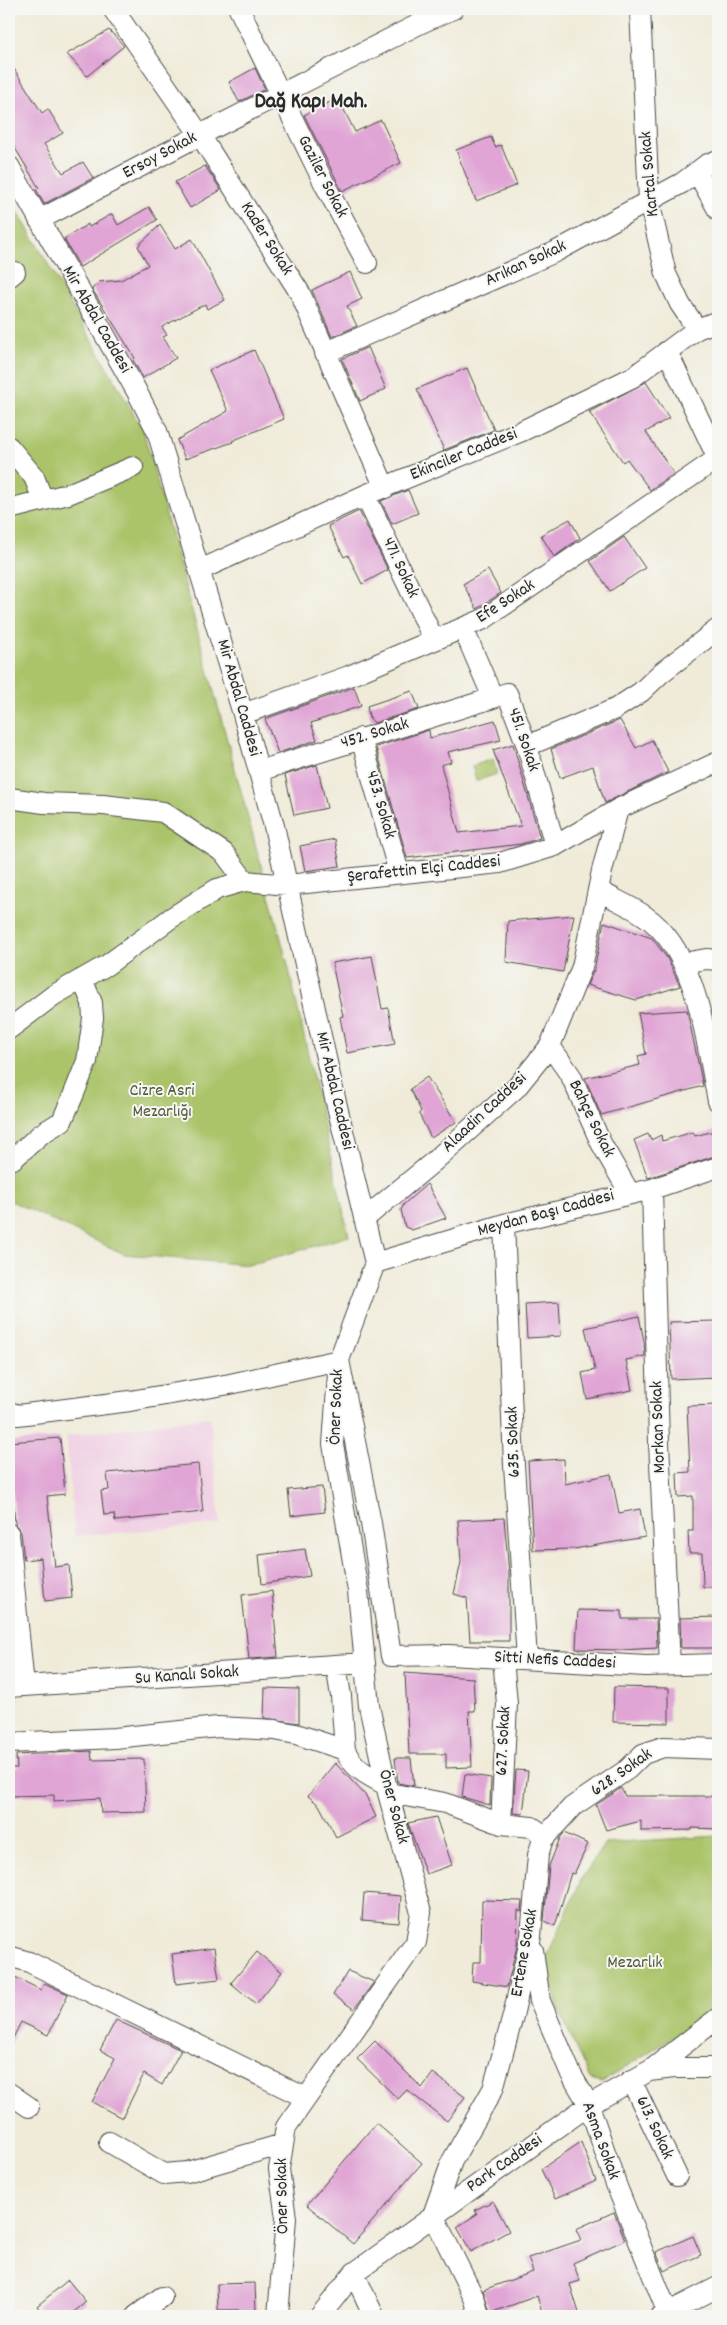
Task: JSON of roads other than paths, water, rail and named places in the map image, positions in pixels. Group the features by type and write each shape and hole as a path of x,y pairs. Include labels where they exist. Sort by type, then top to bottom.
{"street":[{"name":"Kader Sokak","path":"112,9 200,135 300,293 384,488"},
{"name":"Gaziler Sokak","path":"239,9 325,185 367,263"},
{"name":"Ersoy Sokak","path":"39,220 282,94 417,16 453,9"},
{"name":"Kartal Sokak","path":"640,9 649,201 666,274 680,304 697,329"},
{"name":"Arıkan Sokak","path":"325,353 555,252 682,183 718,160"},
{"name":"Mir Abdal Caddesi","path":"9,166 136,390 157,432 259,771 375,1263"},
{"path":"697,172 718,210"},
{"name":"Ekinciler Caddesi","path":"200,570 365,495 522,431 633,377 697,329 718,321"},
{"path":"667,351 718,458"},
{"path":"9,447 34,477 43,500"},
{"name":"Efe Sokak","path":"243,714 348,676 484,620 718,458"},
{"path":"9,509 68,494 133,467"},
{"name":"471. Sokak","path":"365,495 434,640"},
{"name":"451. Sokak","path":"463,628 493,698 507,693 527,746 555,846"},
{"path":"527,746 615,709 642,692 661,673 718,629"},
{"name":"452. Sokak","path":"259,771 493,698"},
{"name":"453. Sokak","path":"361,738 399,873"},
{"name":"Şerafettin Elçi Caddesi","path":"245,880 287,885 500,863 555,846 618,809 718,762"},
{"path":"9,798 44,803 103,805 163,812 224,853 245,880 217,889 171,918 107,965 54,995 9,1029"},
{"name":"Alaadin Caddesi","path":"364,1219 432,1163 516,1088 550,1046 582,967 598,890 618,809"},
{"path":"598,890 646,916 662,932 683,963 696,989 718,1101"},
{"path":"683,963 706,959 718,960"},
{"path":"13,1159 41,1134 62,1121 87,1061 94,1018 92,1003 82,979"},
{"name":"Bahçe Sokak","path":"550,1046 570,1076 601,1143 629,1192"},
{"name":"Meydan Başı Caddesi","path":"375,1263 504,1224 629,1192 652,1188 718,1167"},
{"name":"Morkan Sokak","path":"652,1188 659,1443 670,1665"},
{"name":"635. Sokak","path":"504,1224 514,1465 527,1659"},
{"name":"Öner Sokak","path":"278,2316 286,2218 279,2169 286,2127 416,1942 420,1914 387,1789 369,1706 358,1591 333,1444 339,1360 375,1263"},
{"path":"9,1412 18,1415 130,1401 230,1384 339,1360"},
{"name":"Sitti Nefis Caddesi","path":"339,1360 371,1523 391,1656 449,1655 646,1666 718,1664"},
{"path":"9,1534 17,1686"},
{"name":"627. Sokak","path":"501,1824 507,1704 503,1658"},
{"name":"Su Kanalı Sokak","path":"17,1686 365,1663"},
{"path":"336,1665 341,1696 345,1750 349,1760 364,1773 387,1789 445,1803 501,1824 532,1827 539,1832 543,1839"},
{"path":"9,1743 115,1738 218,1728 274,1730 296,1734 345,1750"},
{"name":"628. Sokak","path":"543,1839 572,1807 628,1769 643,1754 663,1747 718,1750"},
{"name":"Ertene Sokak","path":"432,2215 452,2161 493,2089 513,2016 531,1936 538,1855 543,1839"},
{"name":"Asma Sokak","path":"531,1936 540,2002 571,2074 590,2105 617,2187 666,2315"},
{"path":"9,1956 29,1962 306,2098"},
{"path":"640,2076 718,2018"},
{"name":"Park Caddesi","path":"320,2316 354,2272 590,2105 640,2076 674,2068 716,2074"},
{"name":"613. Sokak","path":"640,2076 677,2176"},
{"path":"9,2093 29,2107"},
{"path":"109,2142 164,2174 186,2172 283,2144"},
{"path":"432,2215 475,2300 480,2316"},
{"path":"354,2272 374,2316"},
{"path":"666,2315 718,2286"},
{"path":"136,2316 162,2297"}],"district":[{"name":"Dağ Kapı Mah.","path":"311,102"}],"park label":[{"name":"Cizre Asri Mezarlığı","path":"162,1101"},
{"name":"Mezarlık","path":"635,1963"}]}
